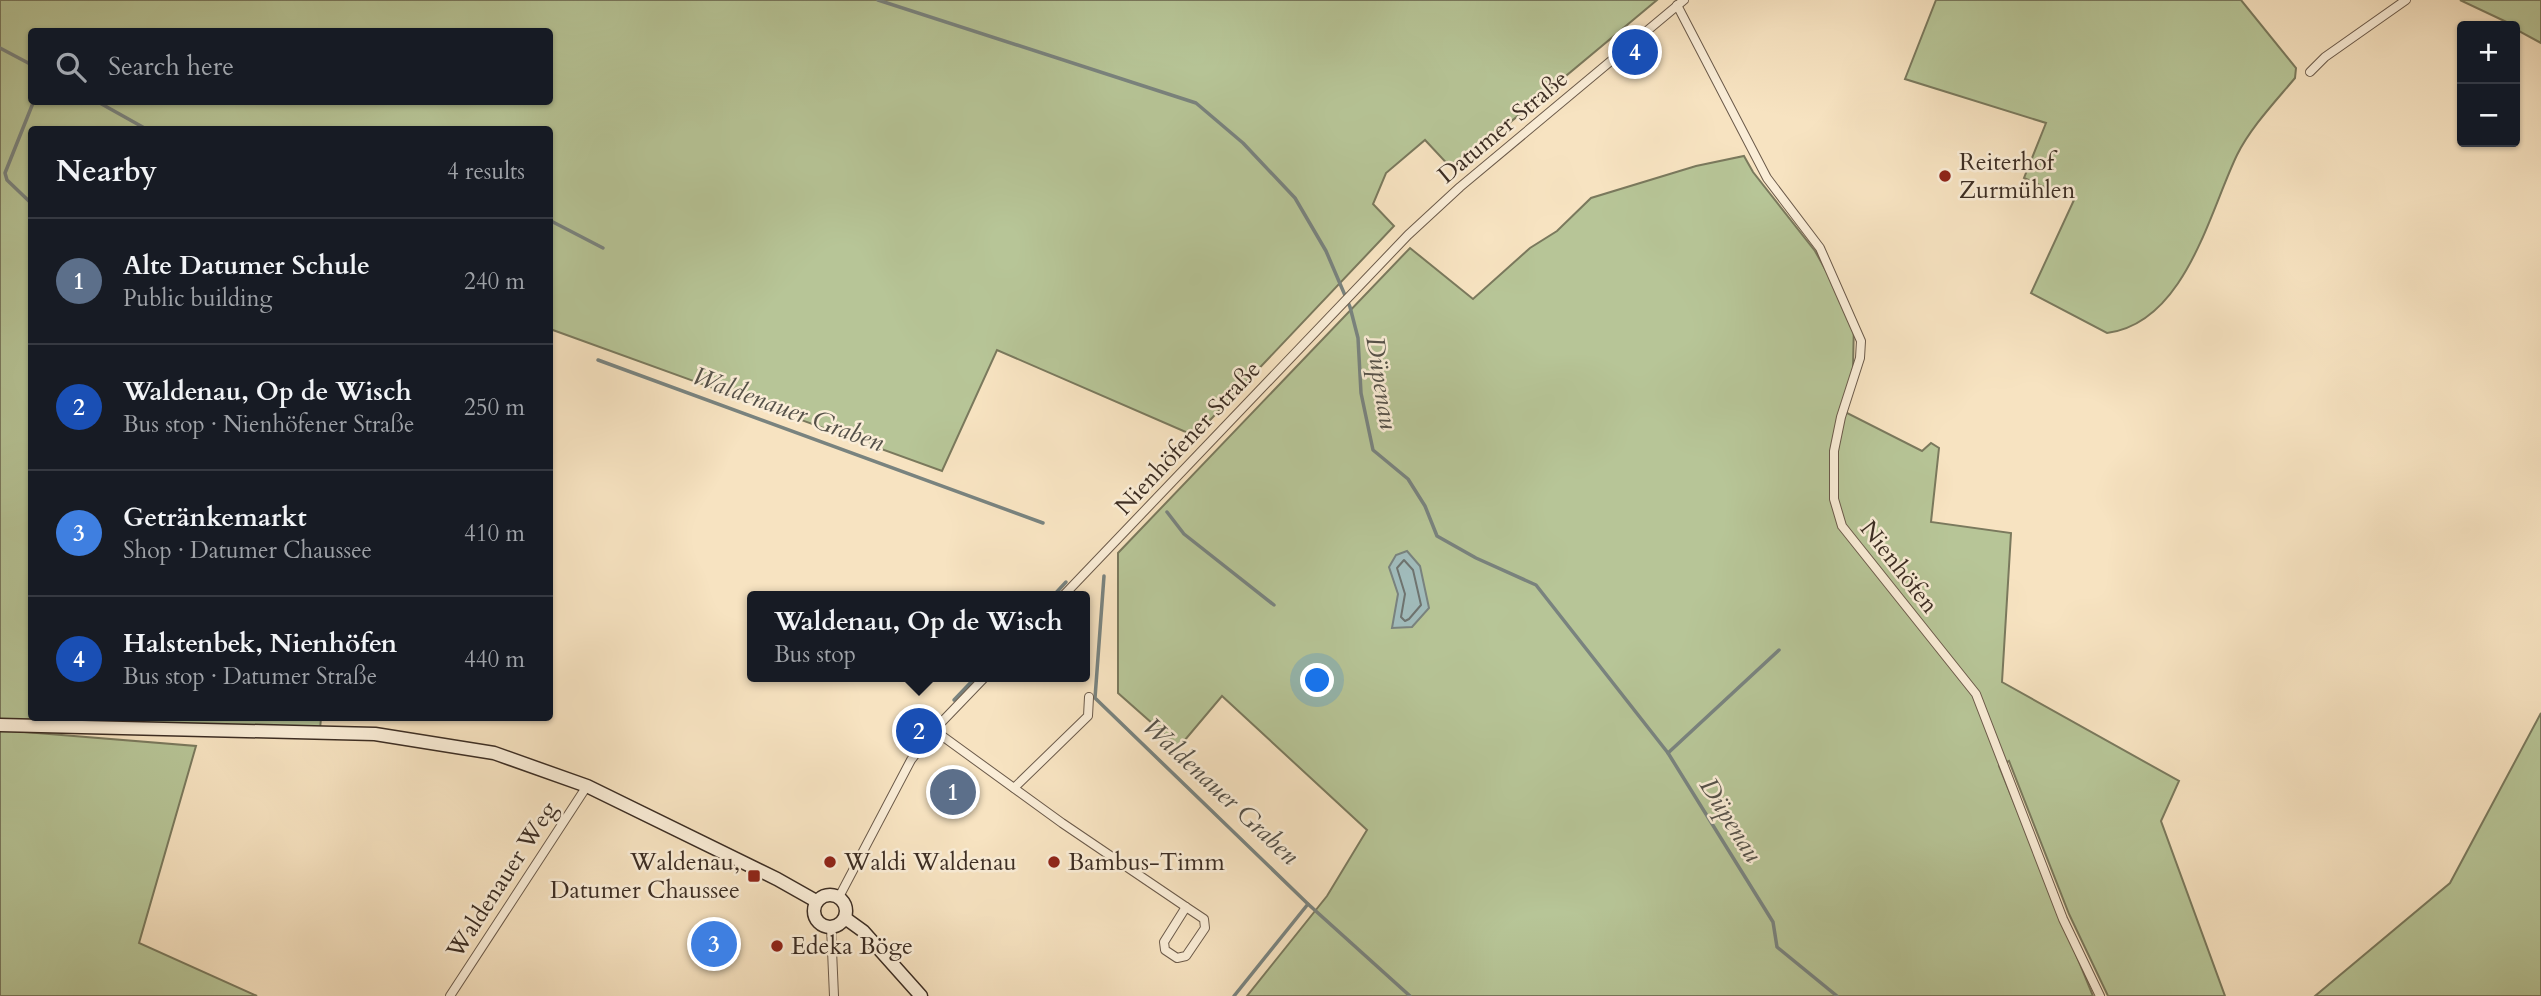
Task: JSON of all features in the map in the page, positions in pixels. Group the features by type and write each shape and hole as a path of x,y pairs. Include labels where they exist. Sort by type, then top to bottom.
{"street":[{"path":"2310,72 2325,57 2406,0"},
{"name":"Datumer Straße","path":"1340,305 1460,187 1681,3"},
{"name":"Nienhöfen","path":"1681,3 1767,178 1820,248 1861,341 1860,358 1841,417 1834,451 1834,499 1842,526 1976,694 2063,919 2100,996"},
{"name":"Nienhöfener Straße","path":"1068,591 1340,305"},
{"path":"839,897 897,782 934,730 980,682"},
{"path":"1014,788 1088,716 1089,697"},
{"path":"0,725 375,734 513,758 587,786 765,873 816,901"},
{"path":"934,730 1204,919 1205,928 1186,956 1177,958 1165,950 1164,942 1186,907"},
{"name":"Waldenauer Weg","path":"450,996 587,786"},
{"path":"831,894 839,897 846,906 845,918 831,927 822,925 813,910 816,901 831,894"},
{"path":"845,918 863,931 921,996"},
{"path":"831,927 834,996"}],"green space":[{"path":"0,0 1657,0 1453,170 1425,140 1386,173 1373,204 1394,226 1195,436 997,350 942,471 553,330 553,126 28,126 28,721 321,721 320,729 0,722"},
{"path":"1936,0 2241,0 2296,68 2295,78 2264,115 2237,155 2191,262 2175,288 2156,309 2134,325 2107,333 2031,293 2074,200 2024,178 2046,123 1905,79"},
{"path":"2460,0 2541,0 2541,43 2520,32 2520,21 2504,21"},
{"path":"1744,156 1753,172 1815,251 1854,321 1853,368 1843,411 1922,451 1931,443 1939,448 1931,522 2011,533 2002,682 2179,781 2161,821 2225,996 2108,996 2069,914 2009,761 1999,766 2093,996 1247,996 1327,896 1367,830 1222,696 1179,747 1118,693 1118,553 1410,248 1473,299 1530,248 1557,231 1591,198 1696,166"},
{"path":"2541,713 2541,996 2315,996 2450,883"},
{"path":"0,730 196,746 139,943 257,996 0,996"}],"water":[{"path":"1407,551 1420,566 1429,608 1412,627 1392,628 1398,594 1389,567 1396,555"}],"waterway":[{"name":"Düpenau","path":"878,0 1196,103 1243,143 1295,198 1326,251 1350,307 1358,338 1361,393 1373,450 1408,479 1425,506 1437,536 1476,558 1536,585 1668,753 1773,922 1777,947 1837,996"},
{"path":"0,48 28,63"},
{"path":"28,200 7,180 5,173 32,105"},
{"path":"103,105 141,126"},
{"path":"553,222 603,248"},
{"name":"Waldenauer Graben","path":"598,360 1043,523"},
{"path":"1167,512 1184,534 1274,605"},
{"name":"Waldenauer Graben","path":"1104,576 1095,698 1308,904 1410,996"},
{"path":"1058,591 1066,582"},
{"path":"1668,753 1779,650"},
{"path":"954,700 971,682"},
{"path":"1234,996 1308,904"}],"place":[{"name":"Halstenbek, Nienhöfen","path":"1635,52"},
{"name":"Reiterhof Zurmühlen","path":"1945,176"},
{"name":"Waldenau, Op de Wisch","path":"919,731"},
{"name":"Alte Datumer Schule","path":"953,792"},
{"name":"Waldi Waldenau","path":"830,862"},
{"name":"Bambus-Timm","path":"1054,862"},
{"name":"Waldenau, Datumer Chaussee","path":"754,876"},
{"name":"Getränkemarkt","path":"714,944"},
{"name":"Edeka Böge","path":"777,946"}]}
